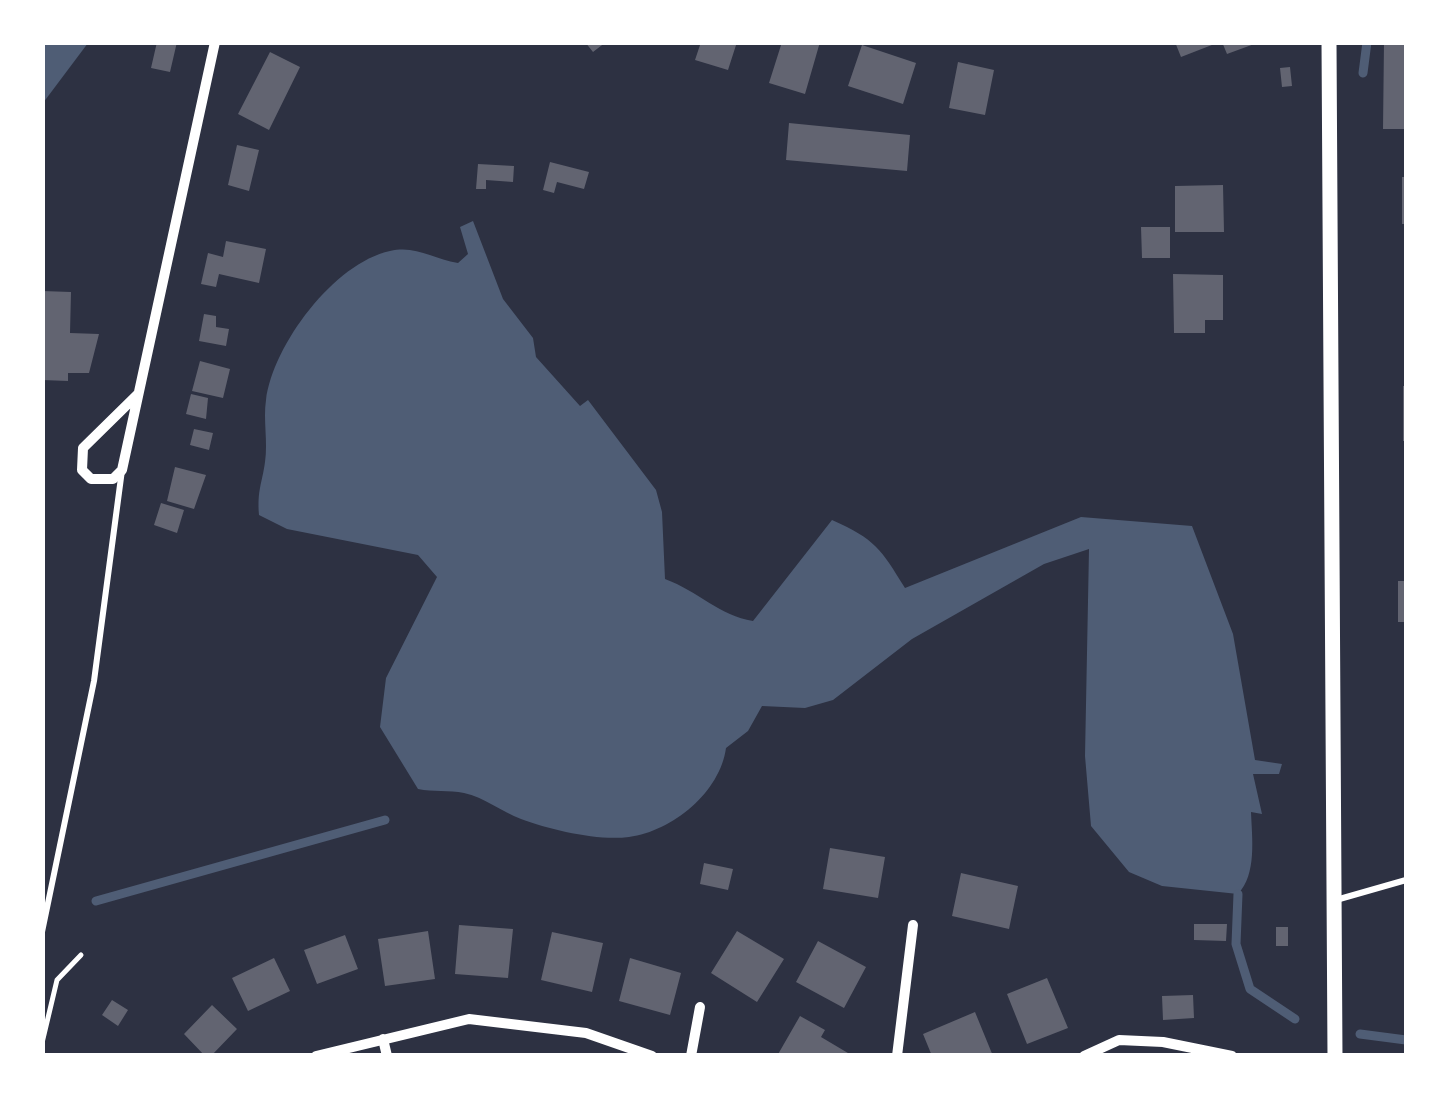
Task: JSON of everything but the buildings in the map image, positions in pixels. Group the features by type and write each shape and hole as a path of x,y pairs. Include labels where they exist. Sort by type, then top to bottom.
{"street":[{"path":"138,394 84,448 80,458 82,470 101,482 113,479 122,470 215,42"},
{"path":"1329,42 1335,1056"},
{"path":"897,1056 913,925"},
{"path":"691,1056 700,1007"},
{"path":"316,1056 469,1020 586,1032 652,1056"},
{"path":"383,1038 388,1056"},
{"path":"1084,1056 1120,1040 1163,1042 1232,1056"}],"lane":[{"path":"42,932 94,681 122,470"},
{"path":"1334,900 1406,880"}],"path":[{"path":"42,1043 57,980 81,955"}],"water":[{"path":"42,43 88,43 43,103"},
{"path":"473,221 503,299 533,338 536,357 580,406 588,400 656,490 662,512 665,579 730,614 753,621 832,520 876,546 905,588 1081,517 1192,526 1233,634 1255,760 1282,764 1279,774 1253,774 1262,814 1251,812 1251,866 1238,894 1162,886 1129,872 1091,826 1085,756 1089,549 1044,564 912,639 833,700 805,708 762,706 748,731 726,748 722,764 704,794 677,818 646,833 616,838 574,834 521,819 471,795 418,789 380,727 386,678 437,577 418,555 287,529 259,515 266,454 265,408 280,355 328,289 369,259 390,251 416,251 458,263 468,254 460,227"}],"waterway":[{"path":"1363,73 1367,42"},
{"path":"96,901 385,820"},
{"path":"1238,894 1236,944 1250,989 1295,1019"},
{"path":"1360,1034 1406,1040"}]}
